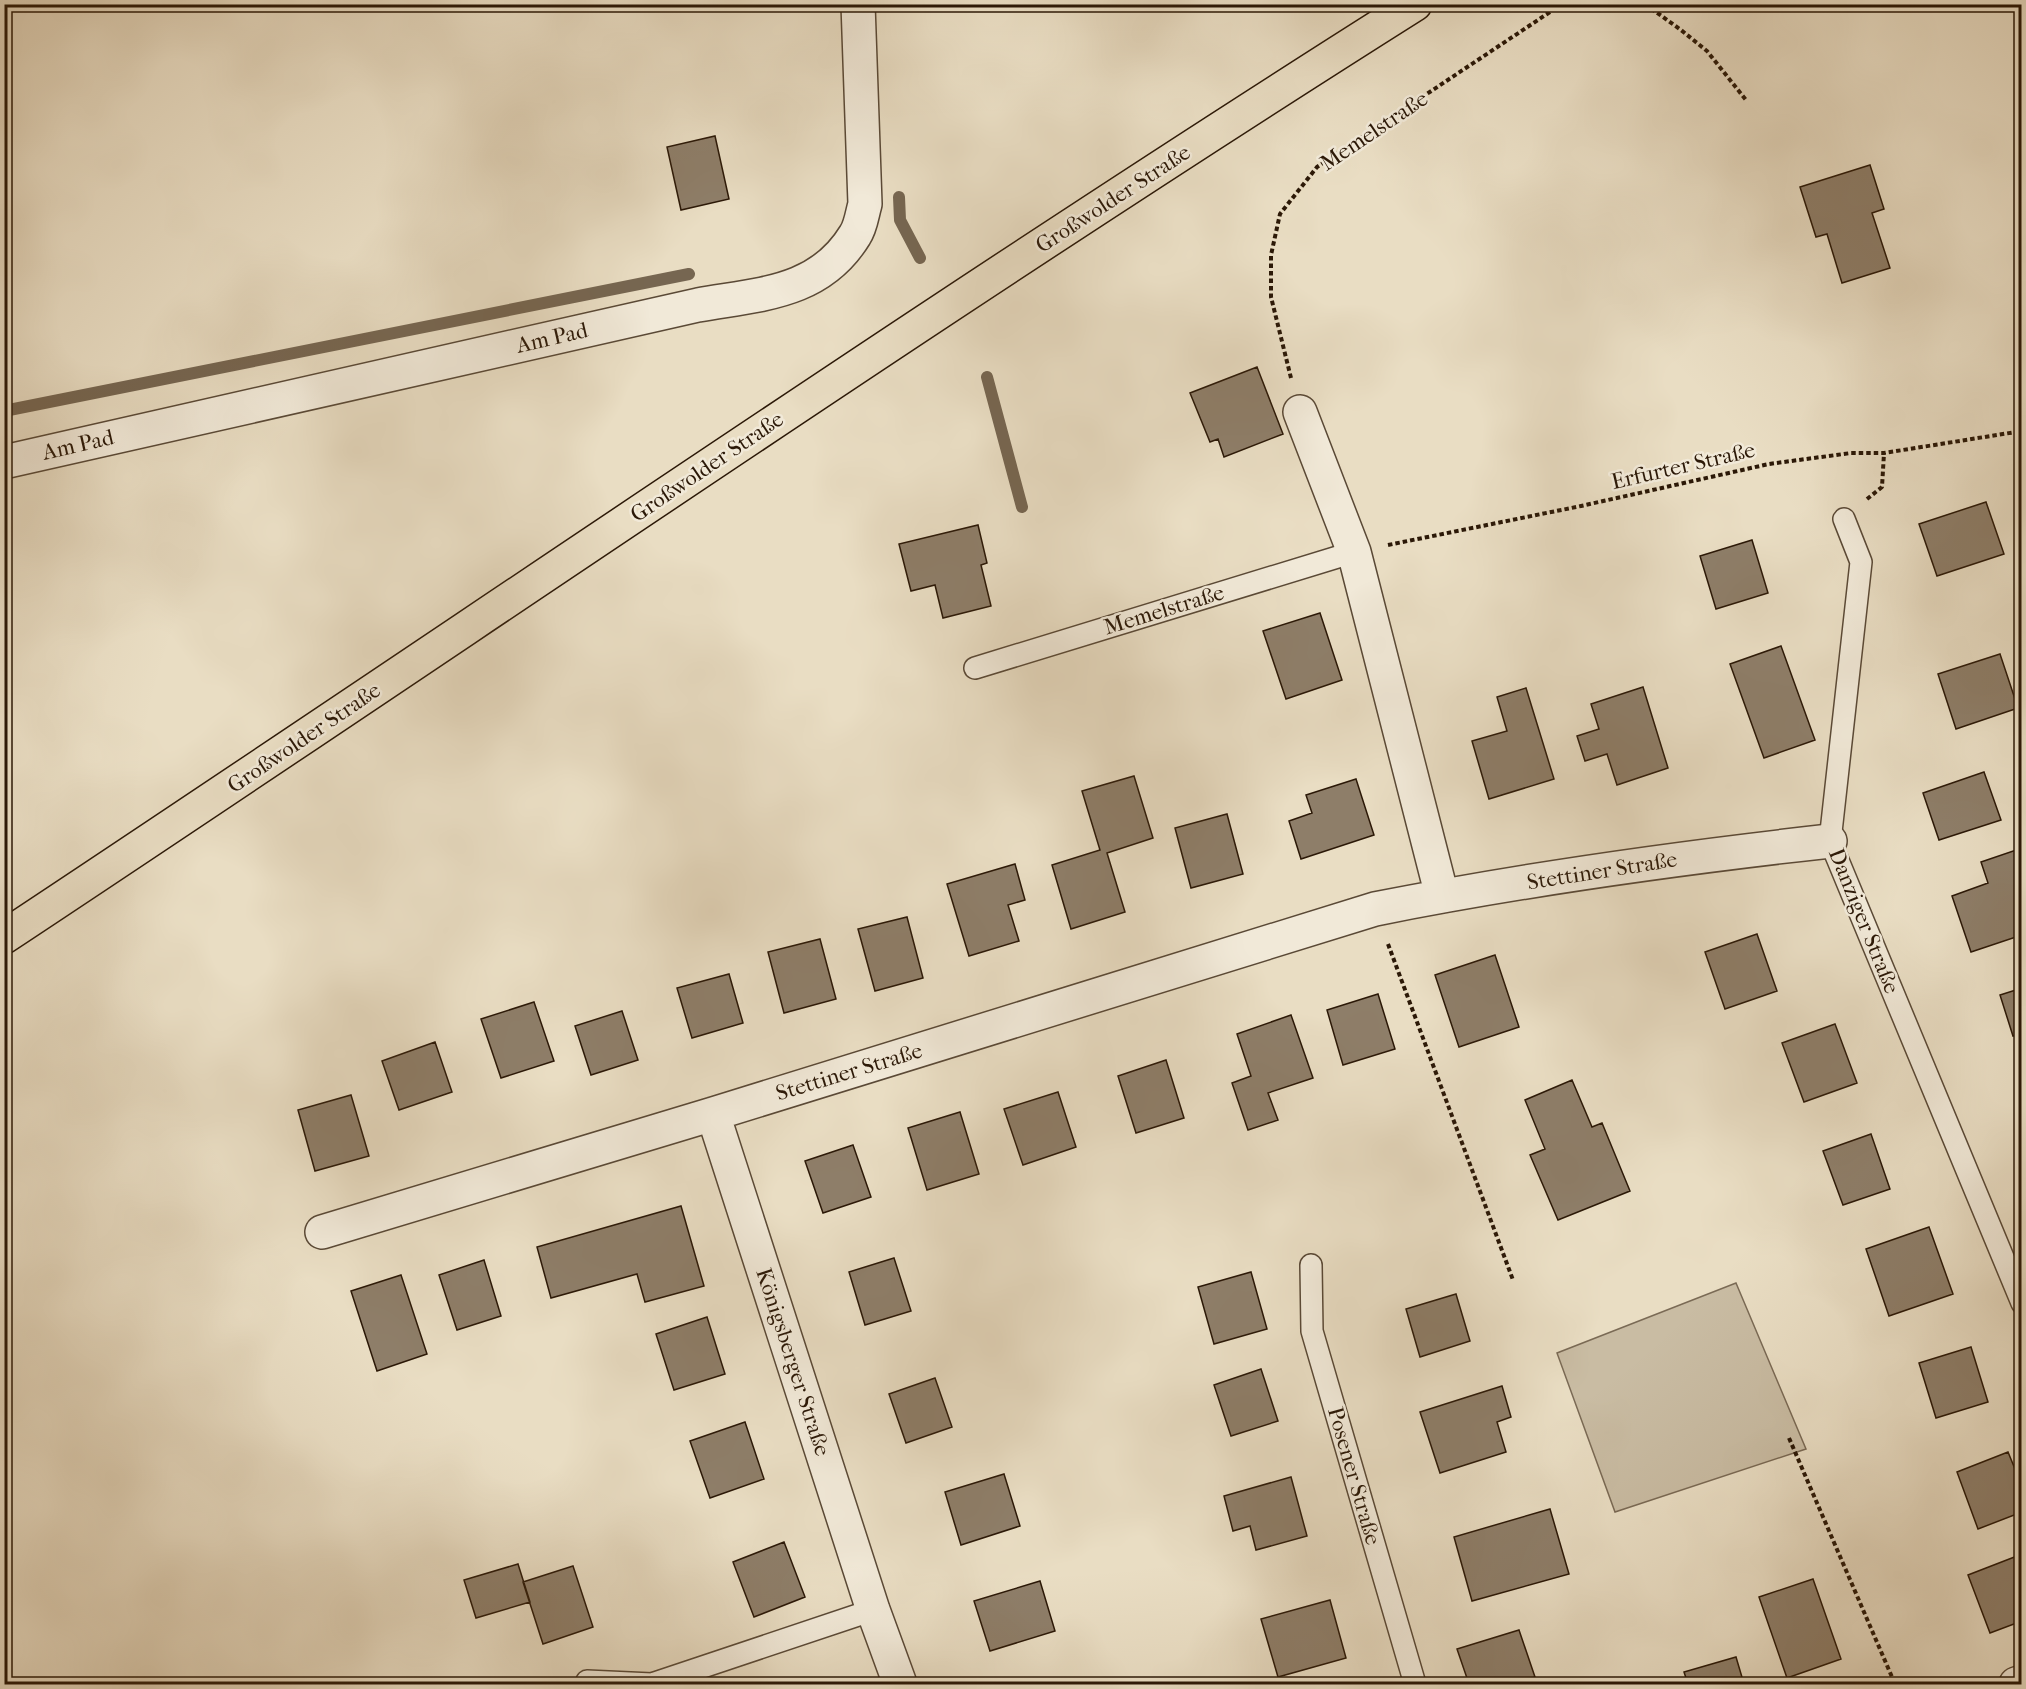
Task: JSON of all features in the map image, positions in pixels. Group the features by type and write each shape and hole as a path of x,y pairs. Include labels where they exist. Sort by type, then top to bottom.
{"main road":[{"name":"Großwolder Straße","path":"4,937 748,439 1275,93 1415,4"}],"street":[{"name":"Am Pad","path":"4,462 675,310 790,288 812,278 837,259 856,233 865,204 858,4"},
{"path":"1300,412 1354,552 1442,896"},
{"name":"Stettiner Straße","path":"322,1232 713,1114 1375,909 1442,896 1711,854 1830,841"},
{"name":"Königsberger Straße","path":"713,1114 873,1610 900,1684"},
{"path":"2016,1684 2022,1682"}],"lane":[{"name":"Danziger Straße","path":"1844,519 1861,562 1830,841 2022,1304"},
{"name":"Memelstraße","path":"975,668 1354,552"},
{"name":"Posener Straße","path":"1311,1265 1312,1331 1415,1684"},
{"path":"587,1681 652,1684 873,1610"}],"path":[{"name":"Memelstraße","path":"1300,412 1270,297 1271,255 1280,214 1317,167 1562,4"},
{"path":"1645,4 1707,51 1746,100"},
{"name":"Erfurter Straße","path":"1354,552 1581,506 1769,464 1851,453 1884,453 2022,431"},
{"path":"1844,519 1882,486 1884,453"},
{"path":"1375,909 1513,1280"},
{"path":"1789,1438 1894,1684"}],"shaded area":[{"path":"1736,1283 1806,1449 1615,1512 1557,1353"}],"building":[{"path":"715,136 729,199 681,210 667,147"},
{"path":"1870,165 1884,209 1872,213 1890,268 1842,283 1827,234 1816,237 1800,187"},
{"path":"1257,367 1283,434 1224,457 1218,439 1210,442 1190,393"},
{"path":"1986,502 2004,554 1937,576 1919,524"},
{"path":"978,525 987,563 981,565 991,606 943,618 935,585 911,591 899,544"},
{"path":"1752,540 1768,593 1716,609 1700,556"},
{"path":"1320,613 1342,680 1286,699 1263,631"},
{"path":"1781,646 1815,740 1764,758 1730,664"},
{"path":"2000,654 2018,708 1956,729 1938,674"},
{"path":"1643,687 1668,768 1617,785 1607,754 1585,761 1577,736 1599,729 1591,704"},
{"path":"1526,688 1554,779 1489,799 1472,741 1507,731 1497,697"},
{"path":"1984,772 2001,820 1939,840 1923,793"},
{"path":"1134,776 1153,838 1107,853 1125,912 1071,929 1052,865 1100,850 1082,791"},
{"path":"1356,779 1374,835 1301,859 1289,821 1312,813 1306,795"},
{"path":"1227,814 1243,874 1191,888 1175,828"},
{"path":"2022,848 2022,935 1971,952 1952,896 1988,883 1981,862"},
{"path":"1015,864 1025,900 1008,905 1019,941 969,956 947,884"},
{"path":"907,917 923,978 875,991 858,929"},
{"path":"1757,934 1777,991 1725,1009 1705,952"},
{"path":"820,939 836,999 784,1013 768,952"},
{"path":"1495,955 1519,1027 1459,1047 1435,975"},
{"path":"729,974 743,1023 692,1038 677,988"},
{"path":"2022,988 2022,1034 2013,1036 2000,995"},
{"path":"1378,994 1395,1049 1343,1065 1327,1010"},
{"path":"534,1002 554,1061 501,1078 481,1019"},
{"path":"622,1011 638,1060 591,1075 575,1026"},
{"path":"1291,1015 1313,1078 1268,1093 1278,1120 1248,1130 1232,1083 1251,1076 1237,1034"},
{"path":"1835,1024 1857,1083 1804,1102 1782,1043"},
{"path":"435,1042 452,1092 399,1110 382,1061"},
{"path":"1166,1060 1184,1118 1136,1133 1118,1076"},
{"path":"1572,1080 1592,1127 1602,1123 1630,1191 1558,1220 1530,1155 1545,1149 1525,1100"},
{"path":"1058,1092 1076,1147 1023,1165 1004,1109"},
{"path":"351,1095 369,1156 315,1171 298,1110"},
{"path":"960,1112 979,1174 927,1190 908,1128"},
{"path":"1871,1134 1890,1189 1843,1205 1823,1151"},
{"path":"853,1145 871,1197 823,1213 805,1161"},
{"path":"681,1206 704,1286 645,1302 637,1274 551,1298 537,1247"},
{"path":"1929,1227 1953,1294 1889,1316 1866,1249"},
{"path":"894,1258 911,1311 865,1325 849,1272"},
{"path":"484,1260 501,1316 457,1330 439,1275"},
{"path":"1251,1272 1267,1329 1214,1344 1198,1287"},
{"path":"401,1275 427,1354 377,1371 351,1291"},
{"path":"1456,1294 1470,1341 1420,1357 1406,1309"},
{"path":"707,1317 725,1374 674,1390 656,1334"},
{"path":"1971,1347 1988,1402 1936,1418 1919,1363"},
{"path":"1261,1369 1278,1421 1231,1436 1214,1385"},
{"path":"935,1378 952,1427 906,1443 889,1394"},
{"path":"1502,1386 1511,1417 1497,1422 1506,1452 1440,1473 1420,1412"},
{"path":"745,1422 764,1479 710,1498 690,1441"},
{"path":"2008,1452 2022,1486 2022,1512 1978,1529 1957,1472"},
{"path":"1004,1474 1020,1526 961,1545 945,1492"},
{"path":"1291,1477 1307,1536 1256,1550 1250,1526 1233,1531 1224,1496"},
{"path":"1550,1509 1569,1574 1472,1601 1454,1537"},
{"path":"784,1542 805,1597 754,1617 733,1562"},
{"path":"2017,1556 2022,1568 2022,1621 1990,1633 1968,1575"},
{"path":"518,1564 530,1602 476,1618 464,1580"},
{"path":"573,1566 593,1627 543,1644 523,1582"},
{"path":"1813,1579 1841,1659 1787,1678 1759,1597"},
{"path":"1040,1581 1055,1631 990,1651 974,1601"},
{"path":"1330,1600 1346,1658 1278,1677 1261,1619"},
{"path":"1519,1630 1535,1677 1513,1684 1469,1684 1457,1649"},
{"path":"1736,1657 1744,1684 1688,1684 1684,1672"}],"waterway":[{"path":"899,197 900,220 920,258"},
{"path":"4,411 689,274"},
{"path":"987,377 1022,507"}]}
